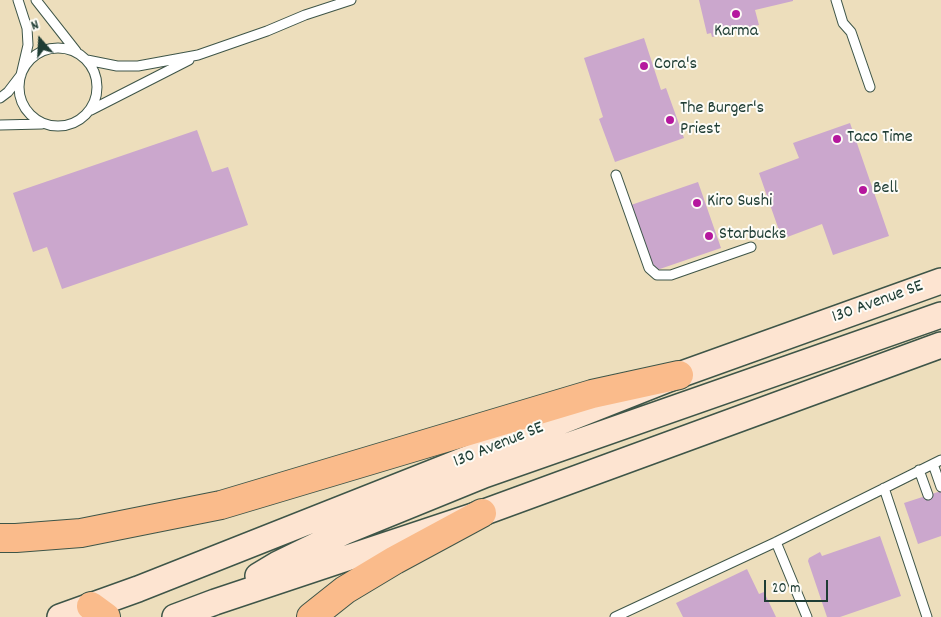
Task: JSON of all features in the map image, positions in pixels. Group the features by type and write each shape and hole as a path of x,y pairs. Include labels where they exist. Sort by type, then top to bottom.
{"highway":[{"path":"0,538 81,532 221,505 592,394 679,375"},
{"path":"311,617 345,590 395,560 482,513"}],"main road":[{"name":"130 Avenue SE","path":"60,617 99,612 138,589 679,375 941,281"},
{"path":"215,602 278,564 344,532 484,475 941,315"},
{"path":"175,617 482,513 941,345"}],"lane":[{"path":"18,0 28,37 19,87 20,98 26,110 44,124"},
{"path":"36,0 46,16 95,71 98,84 97,98 91,110"},
{"path":"305,15 328,0"},
{"path":"0,125 44,124 56,127 69,125 81,119 91,110 198,55 267,31 305,15 352,0"},
{"path":"836,0 843,23 851,32 870,87"},
{"path":"0,98 8,92 21,75 27,63 37,54 50,48 76,51"},
{"path":"87,60 117,66 138,66 198,55"},
{"path":"616,175 649,268 657,275 671,275 751,246"},
{"path":"614,617 625,615 937,462 941,486"},
{"path":"919,470 928,495"},
{"path":"884,488 927,617"},
{"path":"776,542 807,617"}],"building":[{"path":"699,0 793,1 755,10 759,25 712,37 711,33 707,34"},
{"path":"644,38 661,90 666,88 684,138 615,162 599,119 603,117 584,58"},
{"path":"850,123 889,236 833,255 822,224 782,239 759,173 799,158 793,143"},
{"path":"197,130 212,172 228,167 248,225 62,289 47,247 33,252 13,193"},
{"path":"698,182 721,248 654,271 631,205"},
{"path":"941,491 941,536 918,544 904,503"},
{"path":"880,536 901,596 840,617 827,617 808,561 809,558 820,552 822,556"},
{"path":"747,569 759,594 764,592 776,617 683,617 676,603"}],"place":[{"name":"Karma","path":"736,14"},
{"name":"Cora's","path":"644,66"},
{"name":"The Burger's Priest","path":"670,120"},
{"name":"Taco Time","path":"837,139"},
{"name":"Bell","path":"863,190"},
{"name":"Kiro Sushi","path":"697,203"},
{"name":"Starbucks","path":"709,236"}]}
